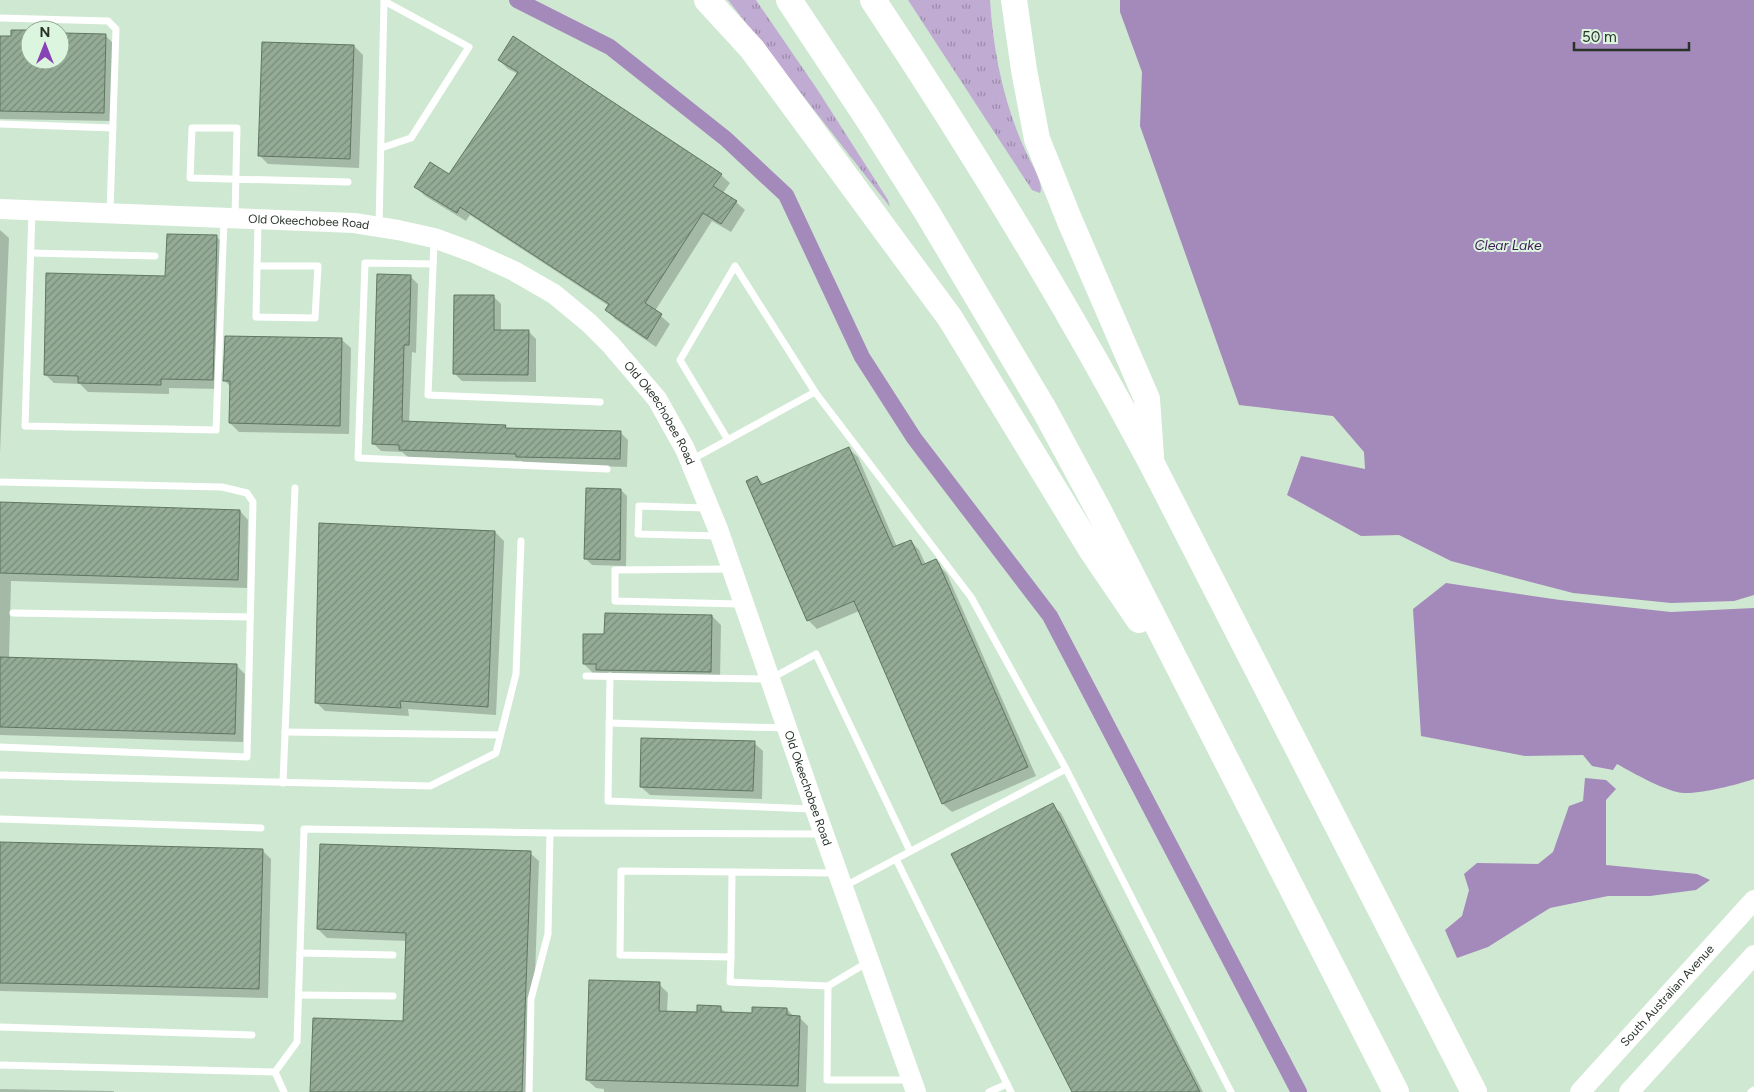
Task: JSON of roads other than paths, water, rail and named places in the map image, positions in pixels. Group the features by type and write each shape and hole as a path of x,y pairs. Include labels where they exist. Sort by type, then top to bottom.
{"highway":[{"path":"707,0 752,49"},
{"path":"718,0 950,318 1092,551 1204,715"},
{"path":"789,0 928,214 1040,403 1099,511 1396,1092"},
{"path":"873,0 933,91 1024,237 1083,337 1152,464 1474,1092"},
{"path":"1014,0 1024,70 1037,139 1069,220 1147,399 1152,464"}],"street":[{"name":"Old Okeechobee Road","path":"0,209 354,222 434,238 472,252 514,271 554,294 589,323 611,345 657,399 685,449 721,536 815,809 914,1086"},
{"name":"South Australian Avenue","path":"1580,1092 1754,900"},
{"path":"1629,1092 1754,955"}],"lane":[{"path":"378,227 384,1 469,47 410,138 381,148"},
{"path":"0,18 108,21 116,29 110,213"},
{"path":"0,124 113,128"},
{"path":"32,210 25,426 216,430 229,218 236,178 237,128 192,128 190,178 236,178 348,182"},
{"path":"257,266 318,266 315,318 256,317 257,266 258,219"},
{"path":"434,238 428,395 600,402"},
{"path":"31,253 156,256"},
{"path":"433,264 364,263 358,458 607,469"},
{"path":"728,440 680,360 735,266 816,392 971,597 1066,769 1231,1092"},
{"path":"690,461 816,392"},
{"path":"0,482 222,487 248,493 253,502 247,757 0,747"},
{"path":"283,782 295,488"},
{"path":"710,508 639,506 638,534 721,536"},
{"path":"0,774 430,786 496,753 516,674 521,541"},
{"path":"732,569 614,570 614,601 744,604"},
{"path":"13,613 250,617"},
{"path":"586,676 770,679 816,654 910,851"},
{"path":"610,676 608,802 815,809"},
{"path":"609,723 788,728"},
{"path":"285,732 500,735"},
{"path":"731,957 620,955 621,871 732,872 841,880 896,859 1066,769"},
{"path":"0,819 261,828"},
{"path":"275,1072 297,1042 304,829 550,833 824,834"},
{"path":"529,1092 532,999 548,934 550,833"},
{"path":"896,859 1011,1092"},
{"path":"732,872 730,982 828,986 870,961"},
{"path":"300,953 393,955"},
{"path":"828,986 826,1080 914,1086"},
{"path":"298,995 393,996"},
{"path":"0,1027 252,1035"},
{"path":"0,1065 275,1072"},
{"path":"275,1072 284,1092"},
{"path":"989,1092 1007,1084"}],"water":[{"name":"Clear Lake","path":"1120,0 1754,0 1754,595 1734,601 1671,603 1573,593 1451,561 1399,535 1361,536 1287,495 1301,456 1365,469 1364,452 1333,416 1239,405 1140,126 1142,72 1120,12"},
{"path":"1446,583 1560,600 1671,612 1754,608 1754,779 1710,790 1685,793 1670,790 1651,782 1617,764 1613,770 1592,766 1583,755 1525,756 1421,736 1413,609"},
{"path":"1585,778 1606,780 1616,789 1606,800 1606,865 1697,874 1710,880 1696,890 1650,896 1608,896 1550,908 1488,947 1457,958 1445,930 1462,916 1469,890 1464,874 1477,863 1538,864 1553,852 1569,806 1583,801"}],"waterway":[{"path":"517,0 610,47 726,139 786,195 862,357 914,438 1050,616 1299,1092"}]}
